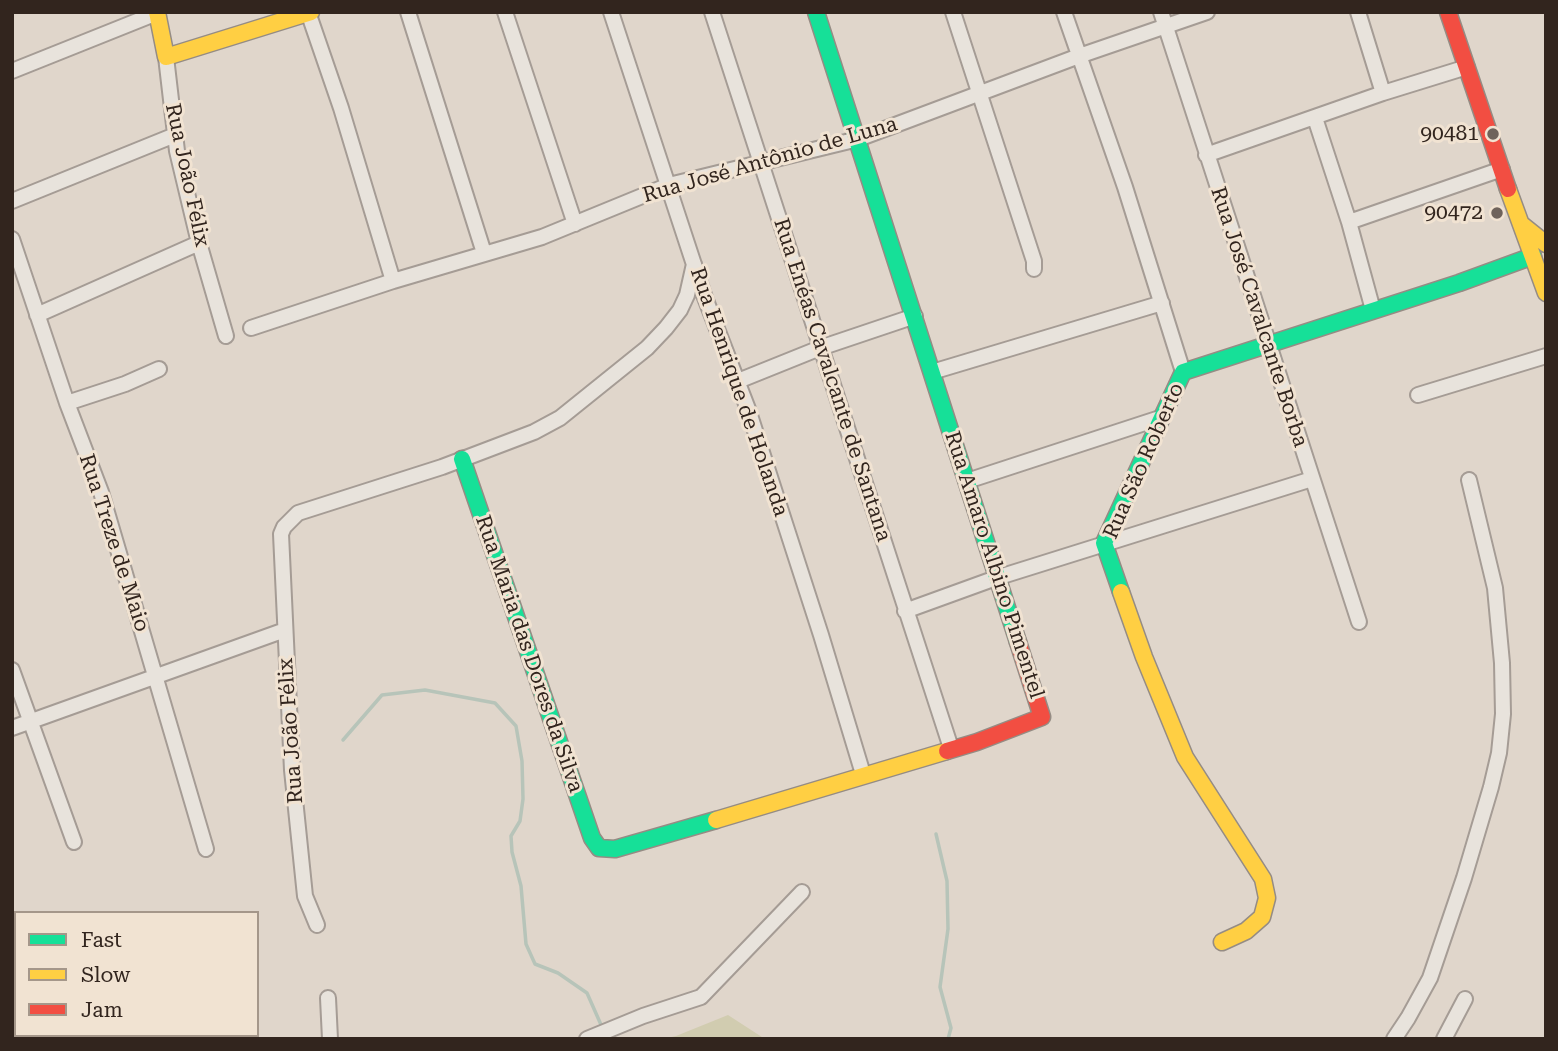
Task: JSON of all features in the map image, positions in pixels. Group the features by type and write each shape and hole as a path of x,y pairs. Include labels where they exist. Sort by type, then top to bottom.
{"street":[{"path":"408,12 484,253"},
{"path":"505,12 575,223"},
{"name":"Rua Henrique de Holanda","path":"611,12 694,264 738,381 821,635 863,774"},
{"name":"Rua Enéas Cavalcante de Santana","path":"712,12 951,748"},
{"name":"Rua Amaro Albino Pimentel","path":"599,848 615,849 679,831 1002,734 1042,718 816,12"},
{"path":"953,12 1034,261 1034,269"},
{"path":"1064,12 1125,187 1183,372"},
{"name":"Rua José Antônio de Luna","path":"251,328 393,281 542,237 669,185 858,139 980,95 1163,19 1207,12"},
{"path":"1358,12 1383,93"},
{"path":"1448,12 1546,293"},
{"path":"12,71 157,13"},
{"name":"Rua João Félix","path":"157,13 166,57 175,135 200,243 226,336"},
{"path":"166,57 309,13 341,108 393,281"},
{"name":"Rua José Cavalcante Borba","path":"1163,19 1359,622"},
{"path":"1206,156 1383,93 1467,67"},
{"path":"1315,118 1349,222 1373,310"},
{"path":"12,201 175,135"},
{"path":"1349,222 1502,169"},
{"path":"1520,224 1546,244"},
{"name":"Rua Treze de Maio","path":"12,239 67,403 101,492 205,849"},
{"path":"37,315 200,243"},
{"name":"Rua São Roberto","path":"1222,942 1246,932 1262,917 1267,898 1263,878 1185,757 1144,657 1104,543 1160,418 1183,372 1533,256"},
{"path":"462,459 534,432 560,418 647,348 680,310 687,295 694,264"},
{"path":"932,372 1162,303"},
{"path":"738,381 820,348 915,316"},
{"path":"1419,395 1546,356"},
{"path":"67,403 125,384 159,369"},
{"path":"967,481 1160,418"},
{"name":"Rua João Félix","path":"317,925 305,896 292,770 281,534 290,519 298,513 462,459"},
{"name":"Rua Maria das Dores da Silva","path":"462,459 592,838 599,848"},
{"path":"905,611 996,578 1311,479"},
{"path":"1394,1039 1430,978 1464,878 1499,753 1503,714 1502,663 1495,588 1469,480"},
{"path":"12,728 285,630"},
{"path":"12,670 74,842"},
{"path":"587,1039 643,1016 701,997 802,891"},
{"path":"328,998 330,1039"},
{"path":"1444,1039 1465,999"}],"shaded area":[{"path":"728,1015 765,1039 662,1039 676,1036"}],"waterway":[{"path":"343,740 382,695 425,690 495,703 516,726 522,761 523,799 520,821 511,836 512,852 521,886 526,944 535,964 558,973 587,993 602,1027"},
{"path":"936,834 947,881 948,929 940,987 951,1028 948,1039"}],"traffic: fast":[{"path":"816,12 1018,642"},
{"path":"1121,592 1104,543 1183,372 1459,283 1533,256"},
{"path":"462,459 592,838 599,848 615,849 716,820"}],"traffic: slow":[{"path":"157,12 166,57 311,12"},
{"path":"1508,189 1546,293"},
{"path":"1521,224 1546,244"},
{"path":"1121,592 1185,757 1263,879 1267,898 1262,917 1246,931 1222,942"},
{"path":"716,820 947,751"}],"traffic: jam":[{"path":"1448,12 1508,189"},
{"path":"947,751 1042,717 1018,642"}],"place":[{"name":"90481","path":"1493,134"},
{"name":"90472","path":"1497,213"}]}
